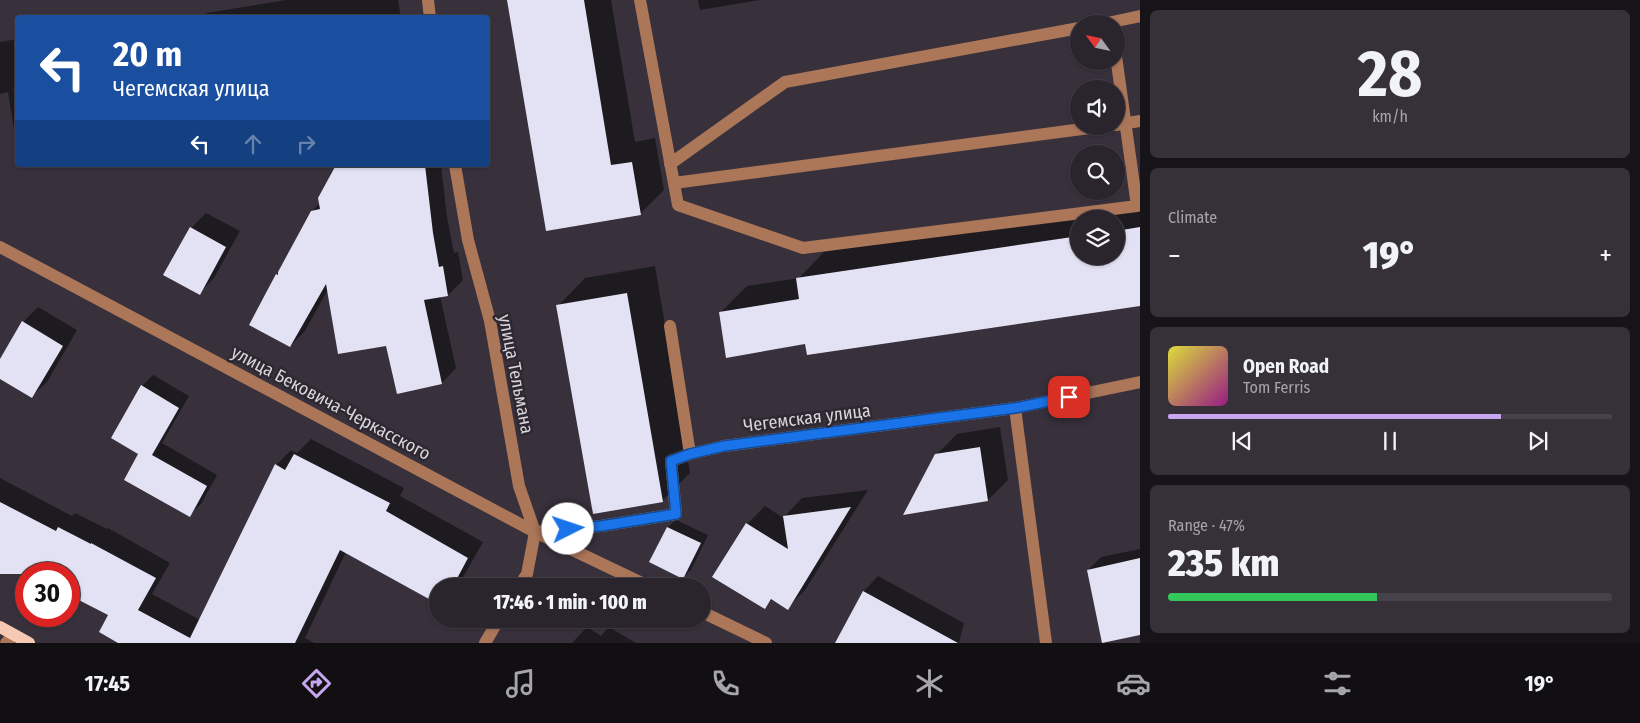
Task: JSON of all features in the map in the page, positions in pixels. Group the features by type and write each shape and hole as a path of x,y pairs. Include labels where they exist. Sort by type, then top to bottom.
{"main road":[{"path":"0,627 10,639 29,643"}],"street":[{"path":"428,0 430,15"},
{"path":"640,0 678,205 804,248 1137,206 1123,135"},
{"path":"1125,19 1140,16"},
{"path":"670,164 785,82 1070,30"},
{"path":"1125,123 1140,121"},
{"path":"674,183 1070,131"},
{"name":"улица Тельмана","path":"455,167 468,240 490,321 519,486 535,532"},
{"name":"улица Бековича-Черкасского","path":"0,247 535,532 631,578"},
{"path":"670,326 690,454"},
{"name":"Чегемская улица","path":"535,532 601,526 676,514 671,461 690,454 724,446 1015,408 1140,382"},
{"path":"1015,408 1046,643"},
{"path":"524,578 535,532"},
{"path":"711,616 766,643"},
{"path":"485,643 494,628"}],"building":[{"path":"507,0 584,0 611,165 632,162 641,215 546,231"},
{"path":"335,167 425,167 433,233 439,267 443,266 448,296 424,300 442,384 397,394 386,346 338,354 326,284 290,347 249,325 276,274 278,275 311,211 320,209 318,198"},
{"path":"190,227 226,247 200,295 163,275"},
{"path":"1140,227 1140,306 807,355 805,344 726,358 719,312 799,299 796,278 1070,237 1070,265 1125,265 1125,230"},
{"path":"627,293 663,502 593,514 556,305"},
{"path":"22,321 63,346 32,398 0,379 0,359"},
{"path":"141,385 179,408 152,455 207,486 190,517 124,480 138,454 111,438"},
{"path":"980,447 988,501 903,515 935,454"},
{"path":"294,454 390,503 386,511 468,558 457,578 429,578 429,599 340,550 295,643 118,643 99,632 108,615 80,601 80,562 15,562 15,574 0,574 0,502 56,531 58,527 91,543 156,578 138,610 190,638 275,464 285,470"},
{"path":"851,507 788,610 771,599 765,609 712,577 746,523 788,549 783,516"},
{"path":"667,527 701,543 684,578 649,562"},
{"path":"1140,558 1140,635 1102,643 1087,570"},
{"path":"863,591 958,643 835,643"}],"route":[{"path":"568,529 601,526 676,514 671,461 690,454 724,446 1015,408 1069,397"}]}
